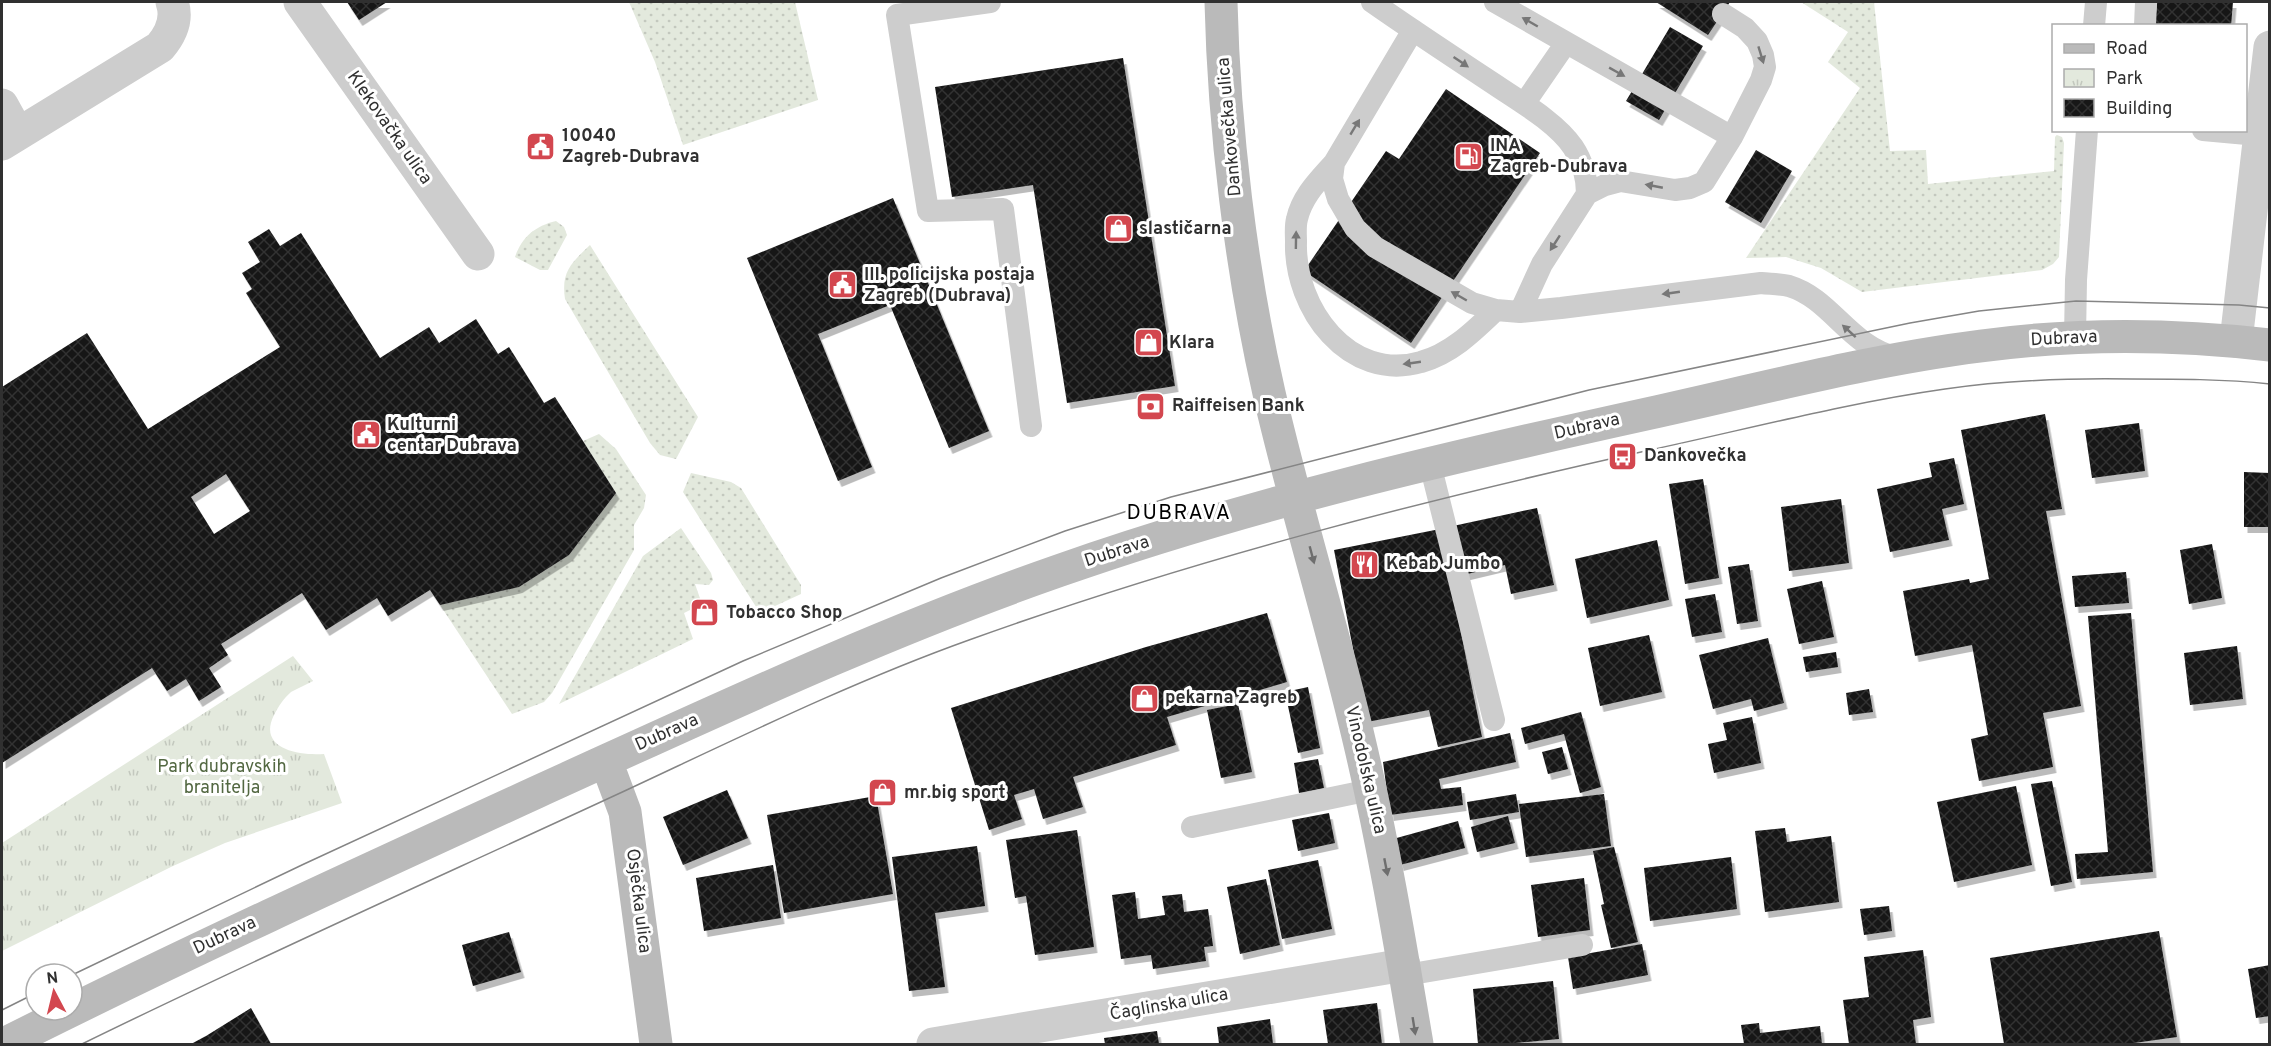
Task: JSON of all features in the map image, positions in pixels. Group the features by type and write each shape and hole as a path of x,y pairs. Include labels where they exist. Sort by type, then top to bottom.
{"main road":[{"name":"Dankovečka ulica","path":"1221,2 1224,75 1238,213 1252,304 1270,394 1297,498"},
{"name":"Dubrava","path":"4,1044 232,933 778,683 976,601 1125,549 1297,498 1430,464 1573,430 1900,359 1983,345 2075,337 2134,336 2270,345"},
{"name":"Vinodolska ulica","path":"1297,498 1357,730 1405,970 1417,1044"},
{"name":"Osječka ulica","path":"606,761 626,812 656,1044"}],"street":[{"path":"2,105 10,139 160,47 170,36 174,22 172,2"},
{"name":"Klekovačka ulica","path":"300,2 478,254"},
{"path":"2236,341 2260,207 2258,135 2270,47"},
{"name":"Čaglinska ulica","path":"933,1044 1405,970"}],"lane":[{"path":"980,2 897,15 928,211 1003,209 1031,426"},
{"path":"1372,2 1524,104 1557,130 1572,145 1582,163 1587,177 1587,194"},
{"path":"1495,2 1732,136"},
{"path":"2094,24 2096,2"},
{"path":"2145,24 2146,2"},
{"path":"1520,312 1542,264 1587,194 1605,185 1620,182 1675,190 1690,188 1704,182 1732,136 1761,80 1765,67 1757,41 1745,28 1723,14"},
{"path":"1413,30 1334,163 1305,195 1296,220 1296,250 1300,280 1313,314 1334,339 1359,357 1391,366 1422,362 1462,342 1496,310"},
{"path":"1524,104 1566,43"},
{"path":"2075,337 2076,280 2086,132"},
{"path":"2225,132 2258,135"},
{"path":"1334,163 1332,179 1338,199 1355,228 1375,247 1472,303 1496,310 1520,312 1761,283 1790,286 1810,296 1868,347 1900,359"},
{"path":"1430,464 1494,720"},
{"path":"1192,827 1370,790"},
{"path":"1405,970 1424,974 1582,945"}],"green space":[{"path":"629,2 795,2 818,100 683,145 655,62"},
{"path":"1801,2 1874,2 1890,151 1926,150 1928,184 2054,171 2055,137 2057,135 2062,137 2064,143 2059,257 2053,264 2042,270 1862,292 1821,268 1786,257 1746,258 1860,88 1828,62 1848,32"},
{"path":"556,221 564,227 567,235 548,270 540,270 515,257 521,244 530,233"},
{"path":"590,245 698,417 676,459 660,455 650,443 565,299 566,275 578,257"},
{"path":"599,434 616,449 646,495 644,508 634,525 634,550 552,693 544,702 512,714 440,605 519,587 569,555 616,493 583,441"},
{"path":"691,473 731,482 741,488 801,585 801,594 760,613 683,492"},
{"path":"681,528 711,573 713,580 709,585 695,584 702,604 684,613 693,639 559,704 643,556"},
{"name":"Park dubravskih branitelja","path":"293,656 313,681 291,692 284,700 274,715 270,727 271,736 276,743 293,752 324,754 342,803 225,843 173,866 2,951 2,843"}],"building":[{"path":"347,2 387,2 359,20"},
{"path":"1656,2 1730,2 1708,35"},
{"path":"2157,2 2233,2 2231,24 2155,24"},
{"path":"1670,27 1703,46 1659,120 1626,101"},
{"path":"1123,58 1175,386 1067,403 1033,185 952,197 935,87"},
{"path":"1446,89 1540,153 1411,343 1304,271 1386,151 1399,159"},
{"path":"1756,150 1792,171 1761,223 1725,202"},
{"path":"893,198 989,431 949,448 890,305 818,334 872,467 838,481 747,258"},
{"path":"269,229 280,246 301,233 380,358 429,327 439,343 476,319 498,354 509,347 544,403 555,397 616,493 569,555 519,587 440,605 430,590 388,616 377,598 326,630 302,593 221,644 228,655 209,668 221,687 199,701 186,679 167,691 152,668 2,763 2,387 87,333 148,429 280,347 246,293 252,289 242,273 260,262 248,242","holes":["226,474 250,511 214,534 191,497"]},
{"path":"2045,414 2062,509 2046,511 2081,706 2043,713 2053,767 1979,781 1971,739 1988,735 1972,645 1915,656 1903,591 1969,579 1970,583 1989,579 1961,430"},
{"path":"2139,423 2145,471 2092,478 2085,430"},
{"path":"1954,458 1964,504 1942,509 1949,540 1890,552 1877,489 1932,477 1929,463"},
{"path":"2244,472 2270,473 2270,527 2244,527"},
{"path":"1703,479 1719,578 1685,584 1669,484"},
{"path":"1841,499 1849,563 1789,571 1781,507"},
{"path":"1537,508 1554,585 1511,594 1505,565 1463,575 1453,526"},
{"path":"1440,529 1482,737 1438,747 1429,710 1367,722 1334,550"},
{"path":"1657,540 1669,600 1587,618 1575,559"},
{"path":"2212,544 2222,598 2189,604 2180,550"},
{"path":"1749,564 1758,621 1737,624 1728,567"},
{"path":"2126,572 2129,603 2075,607 2072,576"},
{"path":"1822,581 1834,637 1799,644 1787,589"},
{"path":"1715,594 1722,632 1692,637 1685,599"},
{"path":"1267,613 1287,682 1167,717 1176,745 1073,777 1083,807 1043,819 1034,789 1014,795 1022,819 989,830 951,708 1146,647"},
{"path":"2131,613 2153,872 2077,879 2075,854 2108,852 2088,616"},
{"path":"1649,635 1662,692 1600,706 1588,648"},
{"path":"1768,638 1784,703 1754,711 1751,699 1713,709 1699,655"},
{"path":"2237,646 2243,699 2190,705 2184,653"},
{"path":"1836,652 1838,667 1806,672 1803,657"},
{"path":"1308,687 1320,748 1298,753 1285,692"},
{"path":"1869,689 1873,712 1849,715 1846,693"},
{"path":"1238,704 1252,772 1221,778 1207,710"},
{"path":"1581,712 1601,787 1580,793 1564,734 1525,744 1521,728"},
{"path":"1752,717 1761,763 1714,773 1708,744 1727,740 1723,723"},
{"path":"1510,733 1516,762 1439,779 1441,789 1461,787 1463,805 1390,815 1383,762"},
{"path":"1562,747 1568,769 1548,774 1542,752"},
{"path":"1318,759 1324,788 1299,793 1294,763"},
{"path":"2052,781 2072,882 2051,886 2031,784"},
{"path":"2016,786 2032,865 1954,882 1937,802"},
{"path":"727,790 748,838 683,865 663,817"},
{"path":"1516,794 1519,812 1470,820 1467,802"},
{"path":"1604,794 1611,846 1526,857 1519,804"},
{"path":"876,796 893,894 784,913 767,815"},
{"path":"1329,813 1335,843 1298,851 1292,820"},
{"path":"1508,816 1515,843 1477,852 1471,827"},
{"path":"1458,821 1465,848 1400,865 1393,839"},
{"path":"1785,828 1787,842 1831,836 1839,902 1765,912 1755,831"},
{"path":"1077,830 1094,947 1035,955 1026,896 1015,898 1006,840"},
{"path":"977,846 985,906 935,913 945,987 909,991 892,857"},
{"path":"1614,847 1638,942 1611,948 1601,905 1604,904 1593,851"},
{"path":"1731,857 1737,909 1650,921 1644,868"},
{"path":"1318,860 1332,929 1282,939 1268,870"},
{"path":"773,865 781,918 704,931 696,878"},
{"path":"1584,878 1590,930 1538,937 1531,885"},
{"path":"1266,879 1280,945 1240,954 1227,887"},
{"path":"1135,892 1138,919 1165,915 1162,896 1182,894 1184,912 1208,909 1213,946 1204,947 1206,961 1153,969 1151,955 1121,959 1112,895"},
{"path":"1889,906 1892,931 1864,935 1860,909"},
{"path":"2159,931 2177,1037 2127,1044 2004,1044 1990,958"},
{"path":"509,932 521,972 473,986 462,945"},
{"path":"1642,944 1648,975 1573,989 1568,957"},
{"path":"1923,950 1931,1017 1913,1020 1916,1044 1849,1044 1843,1000 1869,997 1864,957"},
{"path":"2270,965 2270,1016 2256,1018 2248,969"},
{"path":"1553,981 1559,1039 1478,1044 1473,989"},
{"path":"1377,1003 1382,1044 1328,1044 1323,1010"},
{"path":"251,1008 271,1044 191,1044 206,1036"},
{"path":"1270,1019 1273,1044 1219,1044 1217,1027"},
{"path":"1759,1023 1760,1033 1820,1026 1822,1044 1744,1044 1741,1025"},
{"path":"1157,1031 1159,1044 1105,1044 1104,1038"}],"tram line":[{"path":"84,969 304,864 743,661 941,578 1065,531 1171,497 1589,390 1910,323 1979,311 2076,301 2239,305 2270,308"},
{"path":"82,1044 836,693 969,640 1221,558 1478,490 1871,401 1945,389 2061,379 2200,380 2270,384"},
{"path":"2,1010 24,999"}],"place":[{"name":"10040 Zagreb-Dubrava","path":"541,146"},
{"name":"INA Zagreb-Dubrava","path":"1469,156"},
{"name":"slastičarna","path":"1118,229"},
{"name":"III. policijska postaja Zagreb (Dubrava)","path":"843,285"},
{"name":"Klara","path":"1148,343"},
{"name":"Raiffeisen Bank","path":"1151,406"},
{"name":"Kulturni centar Dubrava","path":"366,435"},
{"name":"Dankovečka","path":"1623,456"},
{"name":"Kebab Jumbo","path":"1365,564"},
{"name":"Tobacco Shop","path":"705,613"},
{"name":"pekarna Zagreb","path":"1144,698"},
{"name":"mr.big sport","path":"883,793"}],"district":[{"name":"DUBRAVA","path":"1179,513"}]}
